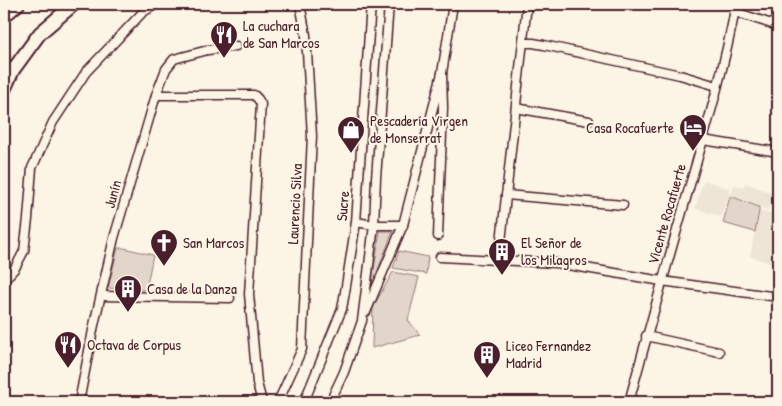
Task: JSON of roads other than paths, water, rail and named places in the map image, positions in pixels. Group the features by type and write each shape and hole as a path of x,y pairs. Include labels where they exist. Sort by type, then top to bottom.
{"main road":[{"path":"4,16 18,4"},
{"path":"4,90 13,70 40,33 74,4"}],"street":[{"path":"4,280 15,268 24,251 32,168 53,122 86,72 143,12 157,4"},
{"name":"Laurencio Silva","path":"278,402 302,349 312,136 306,35 300,4"},
{"name":"Sucre","path":"304,402 342,309 356,222 371,4"},
{"name":"Sucre","path":"330,402 344,372 362,321 374,225 388,4"},
{"path":"362,321 403,225 442,73 453,4"},
{"path":"501,242 527,4"},
{"name":"Vicente Rocafuerte","path":"629,402 646,336 718,86 736,4"},
{"path":"735,12 778,26"},
{"path":"523,43 554,47 680,75 718,86"},
{"name":"Junín","path":"79,402 114,238 156,95 166,69 174,59 208,50 236,46"},
{"path":"438,236 443,108 442,73"},
{"path":"156,95 254,94 261,104 249,294 257,383 262,402"},
{"path":"516,108 589,121"},
{"path":"703,140 778,152"},
{"path":"506,195 623,205"},
{"path":"356,222 374,225 403,225"},
{"path":"440,257 556,263 662,281 778,297"},
{"path":"101,296 230,298"},
{"path":"646,336 719,352"}],"place":[{"name":"La cuchara de San Marcos","path":"224,59"},
{"name":"Casa Rocafuerte","path":"693,152"},
{"name":"Pescadería Virgen de Monserrat","path":"351,154"},
{"name":"San Marcos","path":"164,267"},
{"name":"El Señor de los Milagros","path":"502,276"},
{"name":"Casa de la Danza","path":"128,313"},
{"name":"Octava de Corpus","path":"68,369"},
{"name":"Liceo Fernandez Madrid","path":"487,379"}]}
